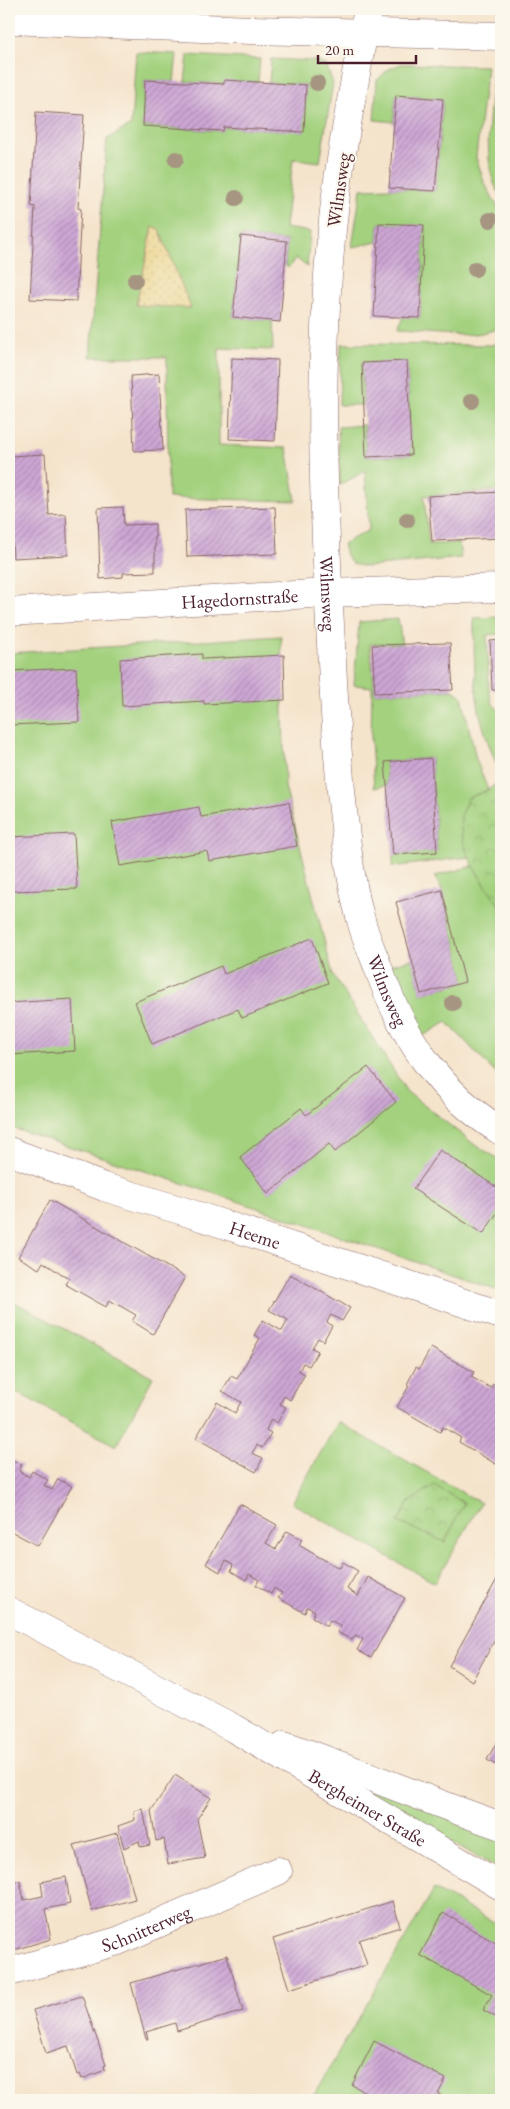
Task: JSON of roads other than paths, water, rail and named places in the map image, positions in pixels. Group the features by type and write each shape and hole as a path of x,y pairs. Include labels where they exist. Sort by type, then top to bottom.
{"street":[{"path":"9,26 10,9"},
{"path":"9,20 251,30 366,21 501,36"},
{"name":"Wilmsweg","path":"366,21 336,195 328,269 322,411 328,593 339,779 351,879 361,921 392,1005 423,1059 443,1083 466,1105 501,1131"},
{"name":"Hagedornstraße","path":"9,612 328,593 501,588"},
{"name":"Heeme","path":"9,1151 104,1187 175,1208 501,1316"},
{"name":"Bergheimer Straße","path":"9,1611 233,1728 501,1886"},
{"name":"Bergheimer Straße","path":"233,1728 356,1770 446,1807 501,1826"},
{"name":"Schnitterweg","path":"9,1972 118,1941 278,1871"}]}
